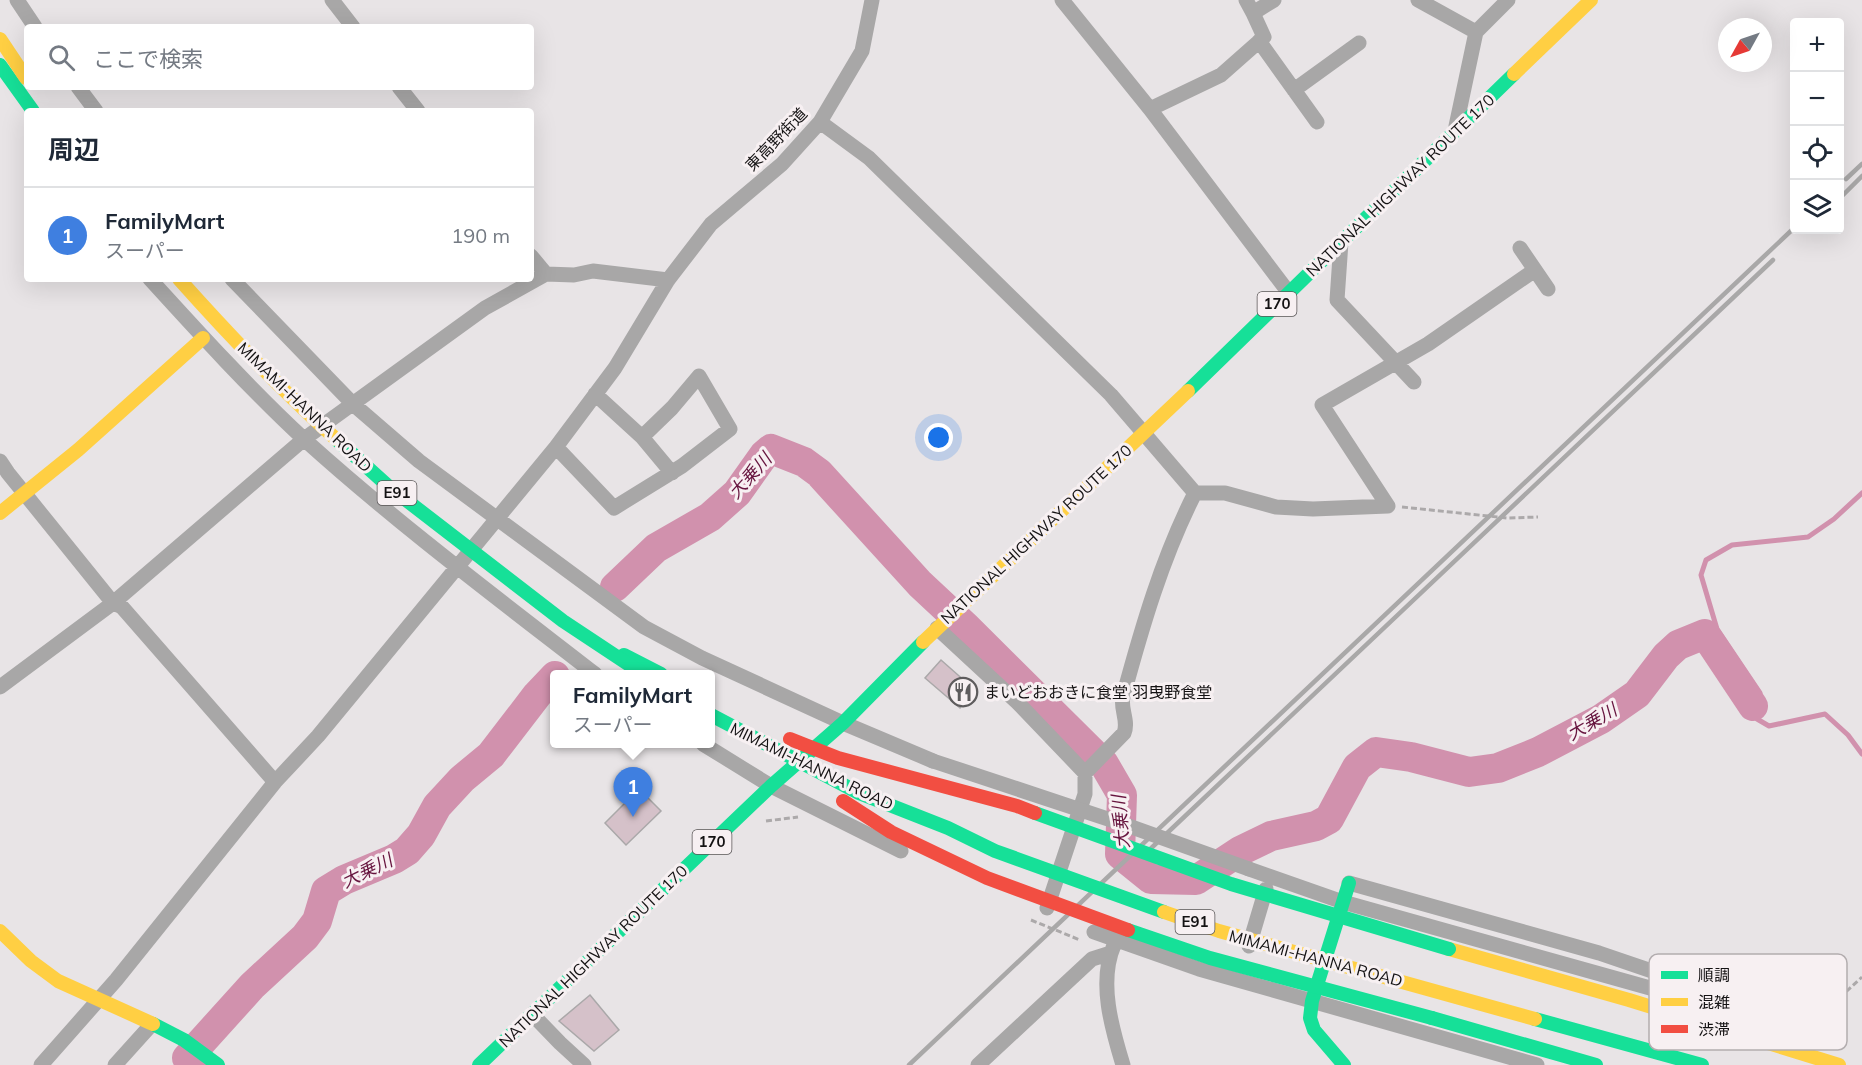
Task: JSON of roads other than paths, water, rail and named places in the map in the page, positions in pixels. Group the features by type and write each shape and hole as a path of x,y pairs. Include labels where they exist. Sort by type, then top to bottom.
{"main road":[{"name":"NATIONAL HIGHWAY ROUTE 170","path":"479,1065 771,786 843,723 941,624 1144,433 1591,0"},
{"path":"0,39 24,75"},
{"path":"0,64 24,89"},
{"path":"25,90 38,103"},
{"name":"MIMAMI-HANNA ROAD","path":"169,282 282,404 383,497 514,598 599,669"},
{"name":"MIMAMI-HANNA ROAD","path":"182,282 224,330 291,399 387,486 563,621 636,670"},
{"path":"0,513 25,495 204,338"},
{"path":"563,621 652,670"},
{"path":"715,702 747,719"},
{"name":"MIMAMI-HANNA ROAD","path":"715,717 860,793 948,828 995,851 1111,894 1219,931 1702,1065"},
{"path":"775,732 838,758 1017,806 1231,884 1649,1006"},
{"name":"MIMAMI-HANNA ROAD","path":"772,766 803,782"},
{"name":"MIMAMI-HANNA ROAD","path":"1596,1065 1209,958 1089,916 987,878 891,832 838,798 1012,868 1216,941 1656,1065"},
{"path":"1344,1065 1314,1030 1310,1018 1312,1001 1349,883"},
{"path":"0,931 24,956 66,985 189,1043 218,1065"},
{"path":"1792,1050 1839,1065"}],"street":[{"path":"17,0 33,24"},
{"path":"332,0 351,24"},
{"name":"東高野街道","path":"41,1065 116,980 275,782 318,736 556,447 615,368 668,280 711,224 782,164 820,122 862,51 872,0"},
{"path":"1062,0 1150,109 1288,293"},
{"path":"1150,109 1221,75 1264,37 1249,7 1274,0"},
{"path":"1455,132 1476,32 1508,0"},
{"path":"1428,2 1476,32"},
{"path":"1259,41 1317,122"},
{"path":"1294,90 1359,43"},
{"path":"0,85 24,120"},
{"path":"80,90 94,108"},
{"path":"401,90 416,108"},
{"path":"820,122 869,158 1111,395 1195,493 1225,493 1276,507 1313,509 1388,506 1322,405 1428,344 1535,270"},
{"path":"1341,242 1337,300 1414,382"},
{"path":"1520,248 1548,289"},
{"path":"534,260 546,274"},
{"path":"534,281 546,274 574,275 593,272 668,280"},
{"path":"153,282 239,376 304,439 380,505 458,566 599,669"},
{"path":"235,282 353,404 419,461 644,627 702,658 843,723 933,761 1126,825 1343,902 1649,988"},
{"path":"0,687 112,603 304,439 485,308 532,282"},
{"path":"556,447 614,508 672,473 730,429 699,376 672,408 642,437"},
{"path":"595,394 642,437 672,473"},
{"path":"0,461 112,603 122,607 275,782"},
{"path":"1045,914 1094,763 1124,733 1127,726 1122,701 1148,609 1178,526 1195,493"},
{"path":"941,624 1018,703 1094,763"},
{"path":"709,748 771,786 876,840 1113,946 1537,1065"},
{"path":"1239,981 1269,877"},
{"path":"1349,883 1599,953 1649,970"},
{"path":"978,1065 1092,959 1113,946"},
{"path":"1113,946 1107,971 1110,1022 1123,1065"},
{"path":"532,1014 584,1065"},
{"path":"116,1065 152,1024"}],"waterway":[{"name":"大乗川","path":"615,587 656,548 710,517 737,493 764,455 771,449 804,462 819,473 920,584 1104,764 1122,795 1120,854 1151,879 1196,880 1240,851 1271,836 1316,826 1329,819 1357,767 1376,752 1411,757 1469,772 1498,768 1538,752 1601,719 1637,694 1666,656 1678,645 1705,634 1753,706"},
{"path":"1862,493 1834,519 1808,537 1732,545 1706,560 1701,575 1717,629 1760,693 1753,706 1757,719 1769,726 1825,714 1848,735 1862,754"},
{"name":"大乗川","path":"193,1065 187,1058 252,986 305,937 317,921 326,891 344,880 394,859 407,851 421,835 437,806 462,779 491,755 550,681"}],"railway":[{"path":"1846,179 1862,164"},
{"path":"1844,194 1862,176"},
{"path":"909,1065 1790,232"},
{"path":"1145,854 1773,260"}],"place":[{"name":"まいどおおきに食堂 羽曳野食堂","path":"963,692"},
{"name":"FamilyMart","path":"633,817"}]}
